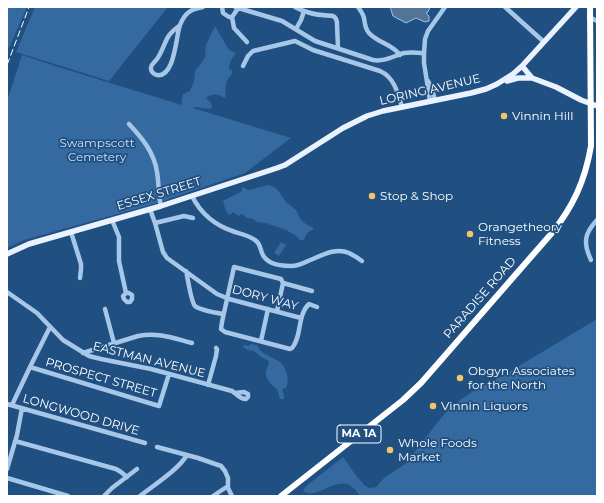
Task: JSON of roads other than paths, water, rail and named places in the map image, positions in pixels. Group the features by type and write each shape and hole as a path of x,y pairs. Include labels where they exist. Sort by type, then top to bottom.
{"highway":[{"name":"PARADISE ROAD","path":"281,496 388,412 417,387 551,234 571,206 582,181 590,152 594,105 589,18 590,7"},
{"path":"592,130 593,122 597,118"}],"main road":[{"name":"LORING AVENUE","path":"314,148 343,128 362,118 383,111 479,91 497,84 513,74 522,66 576,7"},
{"path":"522,66 532,78"},
{"path":"497,84 514,79 532,78 556,87 594,105"},
{"name":"ESSEX STREET","path":"7,254 28,244 161,206 277,168 314,148"}],"street":[{"path":"179,26 174,55 171,63 161,75 152,72 152,66 157,60 171,33 179,26 191,11 203,7"},
{"path":"222,7 223,13 229,17 232,17"},
{"path":"247,42 234,28 232,17 238,7 282,21 313,40 380,61 409,53 424,53"},
{"path":"296,7 304,11 320,15 333,16 336,19 338,29 338,48"},
{"path":"358,7 366,28 370,34 381,42 394,48 400,55"},
{"path":"433,101 428,89 425,69 425,38 428,31 445,7"},
{"path":"505,7 544,42"},
{"path":"296,29 304,11"},
{"path":"589,18 597,21"},
{"path":"244,66 248,56 253,51 293,40 297,41 309,48 380,71 385,74 395,87 402,107"},
{"path":"166,41 176,41"},
{"path":"129,124 145,142 153,157 157,172 158,192 161,206"},
{"path":"192,196 206,216 212,221 233,232 251,237 256,241 260,245 265,258 271,263 296,266 327,253 339,251 349,253 362,261"},
{"name":"DORY WAY","path":"150,209 163,252 186,272 217,294 301,318"},
{"path":"155,223 184,216 193,218"},
{"path":"112,220 118,237 119,261 126,293"},
{"path":"591,260 587,249 586,238 588,231 597,220"},
{"path":"71,232 81,264 80,278"},
{"path":"312,291 283,283 281,279 234,267 221,329 222,331 290,349 294,347 301,318 307,305 309,304 317,307"},
{"path":"186,272 192,300 195,305 202,309 223,314"},
{"path":"277,311 283,283"},
{"name":"EASTMAN AVENUE","path":"7,292 37,313 63,340 83,353 101,360 138,366 235,393"},
{"path":"105,309 114,343"},
{"path":"261,341 268,309"},
{"path":"10,404 50,327"},
{"path":"83,353 138,336 150,334 192,343"},
{"path":"208,385 217,353 216,348"},
{"name":"PROSPECT STREET","path":"30,367 159,406 169,374"},
{"name":"LONGWOOD DRIVE","path":"10,404 145,443"},
{"path":"7,469 22,408"},
{"path":"15,441 116,469 127,477"},
{"path":"157,447 221,466 227,475 228,486 232,496"},
{"path":"140,496 176,468 187,455"},
{"path":"104,496 137,469"},
{"path":"7,478 68,496"},
{"path":"213,496 228,486"}],"railway":[{"path":"7,65 29,7"}],"place":[{"name":"Vinnin Hill","path":"504,116"},
{"name":"Stop & Shop","path":"372,196"},
{"name":"Orangetheory Fitness","path":"470,234"},
{"name":"Obgyn Associates for the North","path":"460,378"},
{"name":"Vinnin Liquors","path":"433,406"},
{"name":"Whole Foods Market","path":"390,450"}],"park label":[{"name":"Swampscott Cemetery","path":"97,150"}]}
